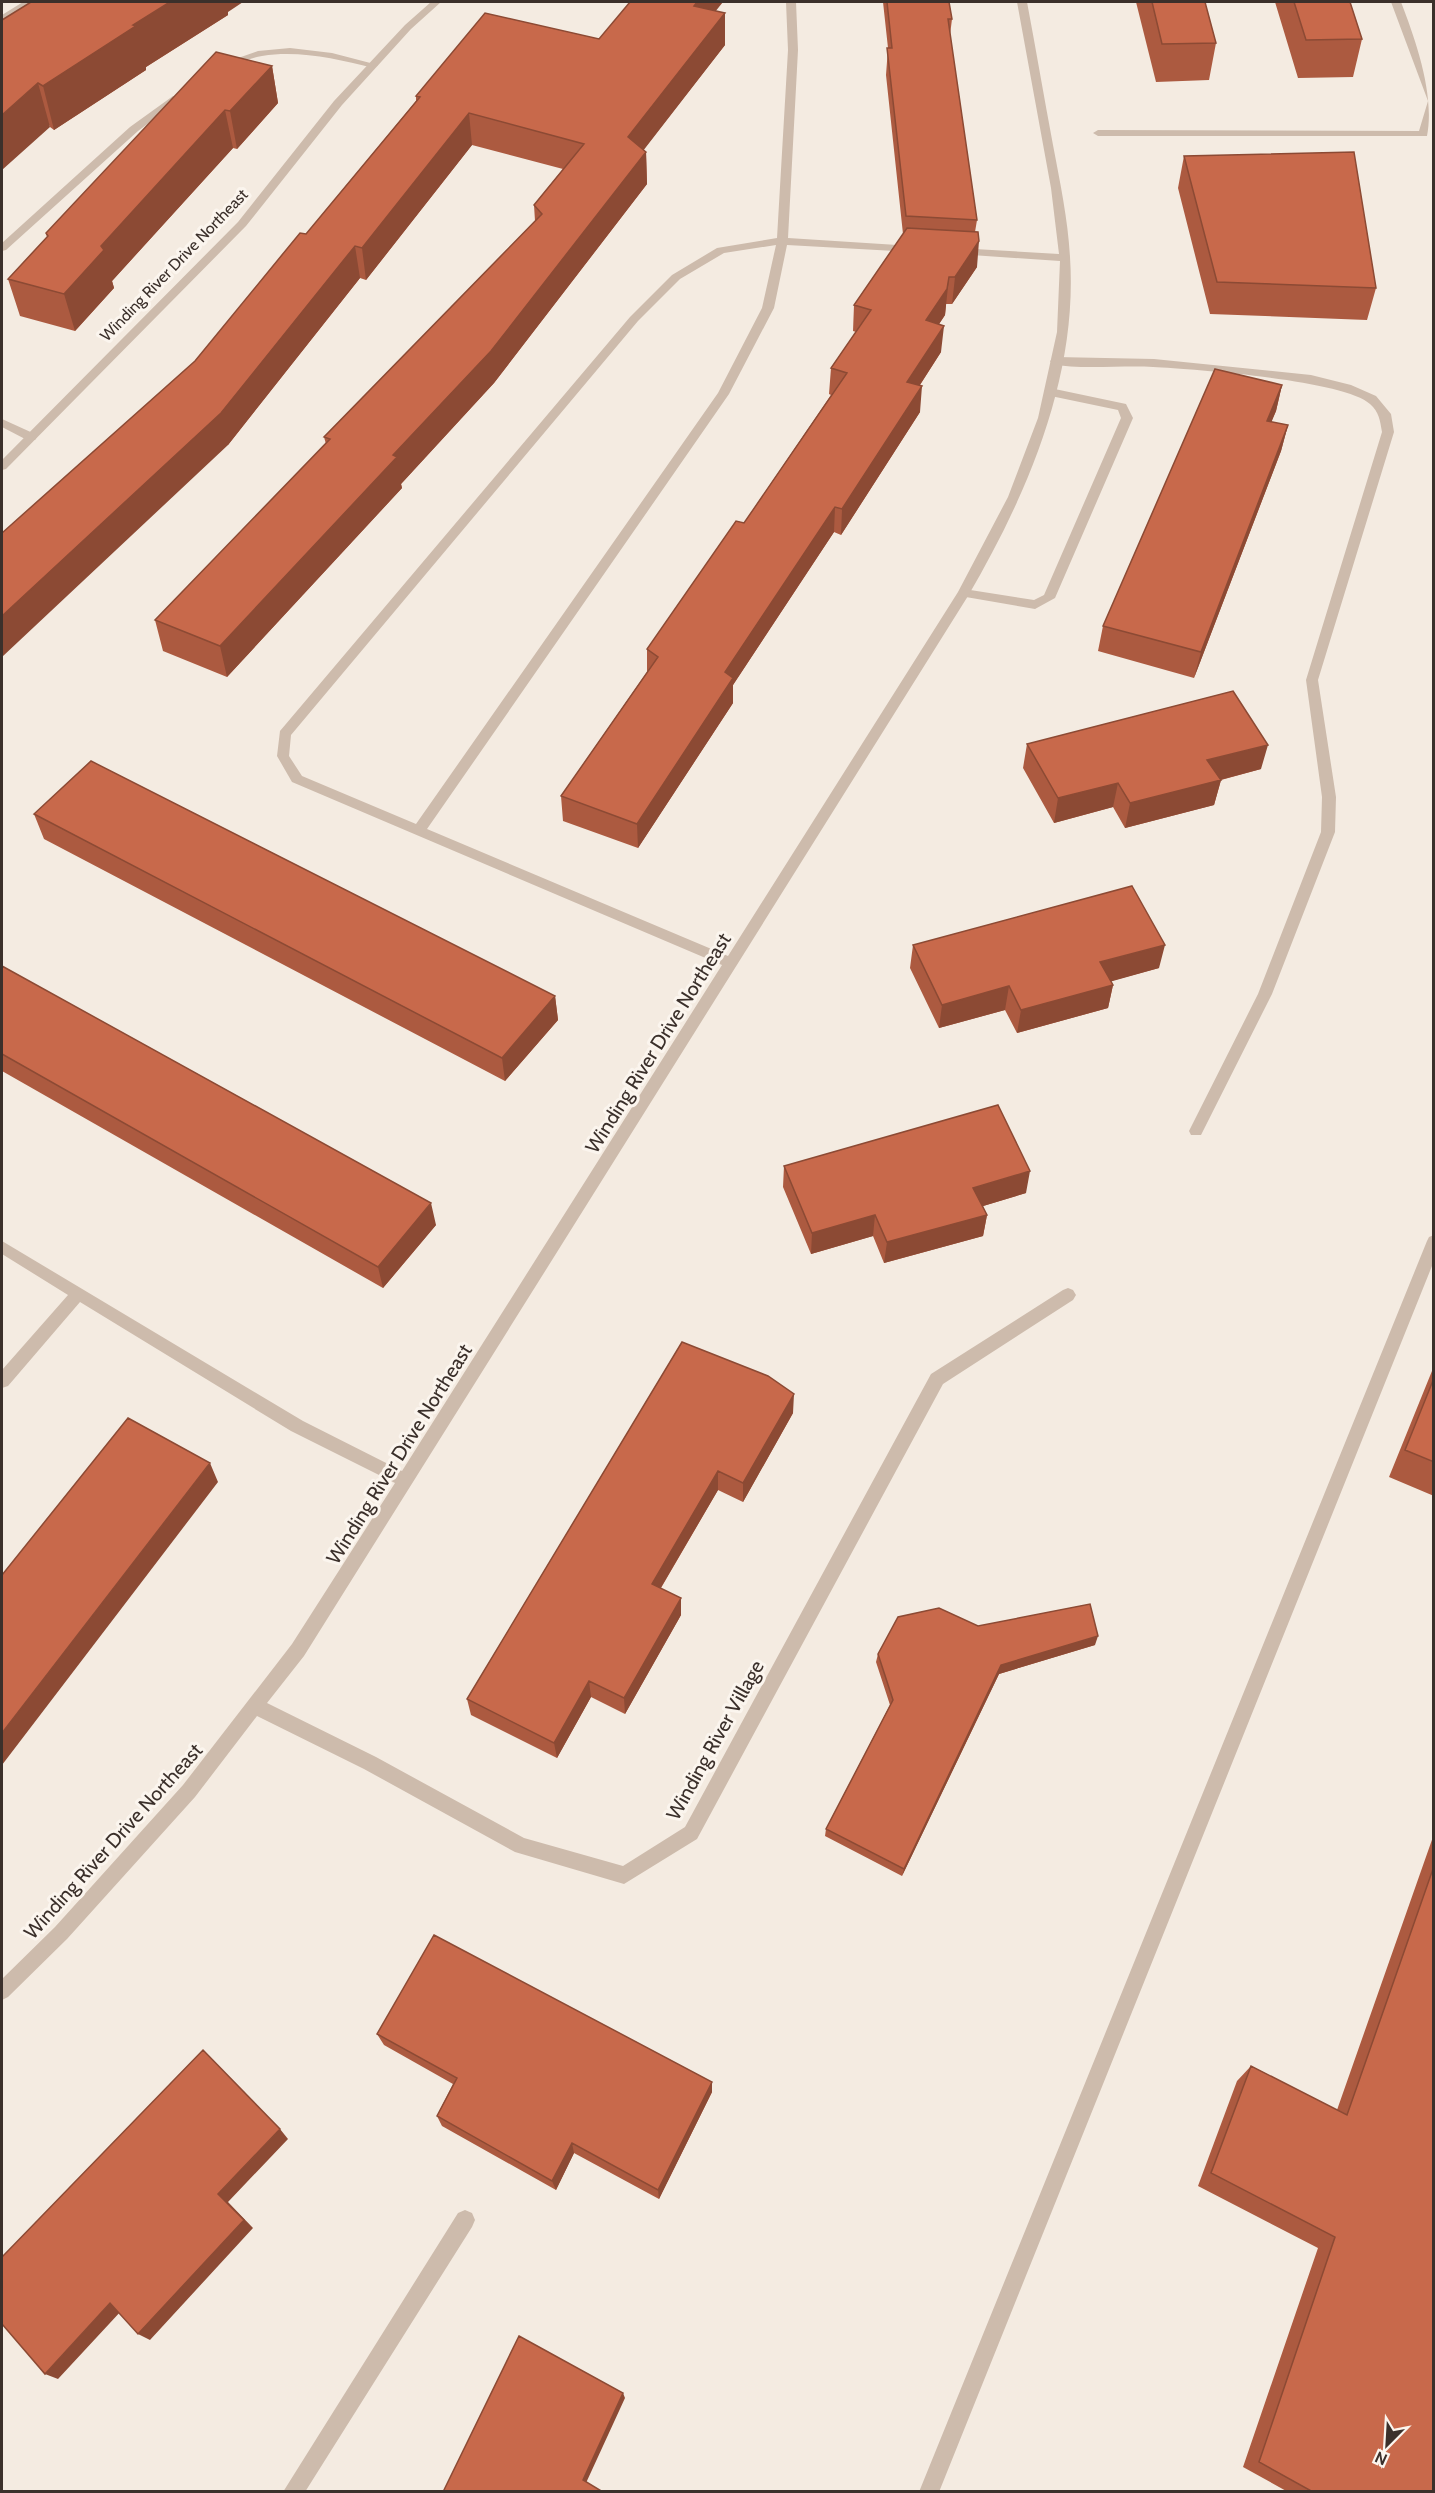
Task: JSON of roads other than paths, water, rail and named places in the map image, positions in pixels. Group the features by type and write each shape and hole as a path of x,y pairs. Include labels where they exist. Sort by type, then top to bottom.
{"street":[{"path":"2,19 29,2"},
{"name":"Winding River Drive Northeast","path":"2,466 242,224 339,103 408,27 436,2"},
{"path":"418,832 723,394 768,308 782,241 793,50 791,2"},
{"name":"Winding River Drive Northeast","path":"2,1991 61,1933 189,1791 298,1650 964,593 1014,497 1044,418 1063,332 1065,258 1056,188 1022,2"},
{"path":"1098,133 1423,134 1433,101 1396,2"},
{"path":"221,66 261,53 288,50 330,55 374,65"},
{"path":"2,248 134,129 182,94"},
{"path":"732,963 297,779 283,756 285,734 634,319 676,277 721,250 782,241 924,249"},
{"path":"947,251 1065,258"},
{"path":"1056,361 1154,363 1311,379 1347,388 1372,399 1385,414 1388,432 1312,680 1329,797 1328,832 1265,994 1196,1131"},
{"path":"964,593 1035,604 1049,598 1127,418 1122,407 1050,392"},
{"path":"2,423 31,437"},
{"path":"929,2492 1434,1241"},
{"path":"2,1247 297,1426 405,1480"},
{"path":"2,1381 78,1294"},
{"name":"Winding River Village","path":"255,1706 370,1763 521,1846 624,1875 691,1833 937,1379 1068,1295"},
{"path":"293,2492 465,2220"}]}
